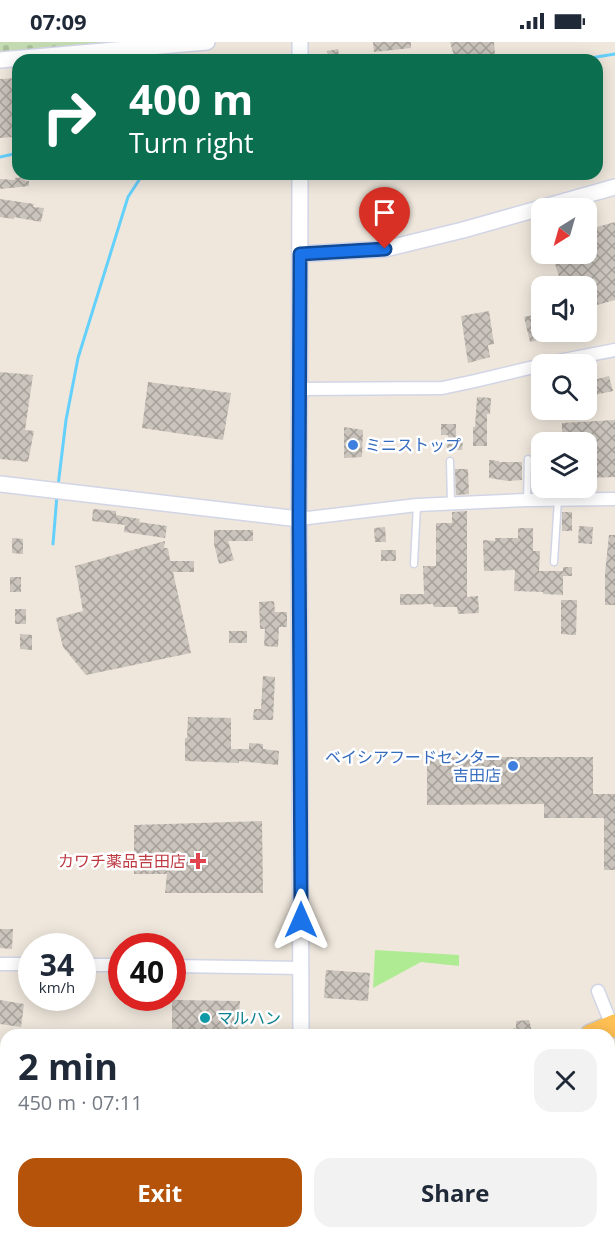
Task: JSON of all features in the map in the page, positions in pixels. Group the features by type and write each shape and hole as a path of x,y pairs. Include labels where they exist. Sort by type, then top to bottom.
{"street":[{"path":"69,54 207,42"},
{"path":"300,180 301,1029"},
{"path":"300,254 385,249 463,230 615,187"},
{"path":"596,354 615,350"},
{"path":"299,389 441,388 531,368"},
{"path":"0,484 299,519 417,505 615,499"},
{"path":"0,964 18,964"},
{"path":"186,966 302,968"},
{"path":"598,991 613,1025"}],"lane":[{"path":"527,500 528,459"},
{"path":"450,461 451,503"},
{"path":"554,562 558,500"},
{"path":"414,564 417,505"}],"green space":[{"path":"0,42 121,42 47,50 0,51"},
{"path":"375,950 459,955 459,966 421,962 373,988"}],"building":[{"path":"373,42 411,42 411,48 374,52"},
{"path":"450,42 494,42 495,54 454,54"},
{"path":"338,49 339,54 328,54 327,51"},
{"path":"12,78 12,137 0,138 0,79"},
{"path":"0,179 29,181 29,186 0,189"},
{"path":"0,199 34,204 33,207 44,208 41,222 0,217"},
{"path":"615,222 615,300 597,305 597,276 559,276 555,264 597,264 597,227"},
{"path":"489,311 494,344 488,345 490,357 468,363 461,316"},
{"path":"531,315 531,342 530,342 524,317"},
{"path":"0,372 33,375 25,430 34,431 28,462 0,459"},
{"path":"609,376 613,391 597,394 597,379"},
{"path":"148,382 231,393 223,440 142,428"},
{"path":"477,397 491,398 490,414 487,414 487,446 473,446"},
{"path":"615,420 615,477 597,478 597,432 562,432 562,423"},
{"path":"441,424 456,424 456,439 463,439 462,450 447,450 448,435 441,435"},
{"path":"344,427 363,430 362,457 344,458"},
{"path":"489,460 522,462 522,480 508,481 489,478"},
{"path":"455,469 468,469 469,494 456,495"},
{"path":"93,509 116,511 116,515 140,519 139,522 167,526 165,538 124,532 125,525 92,521"},
{"path":"467,511 467,597 478,596 479,613 458,614 457,607 434,607 433,604 400,605 400,594 424,594 423,566 436,566 436,523 452,523 452,512"},
{"path":"562,512 572,512 572,531 562,531"},
{"path":"579,526 593,527 592,544 578,543"},
{"path":"385,527 386,542 375,542 374,528"},
{"path":"518,528 533,528 533,551 540,551 539,571 563,571 563,595 514,591 515,570 484,571 483,540 518,538"},
{"path":"214,530 253,530 253,541 228,541 234,560 219,564 214,544"},
{"path":"609,535 615,535 615,605 605,605 605,573"},
{"path":"12,538 23,539 23,554 12,553"},
{"path":"165,541 164,548 168,548 170,561 194,561 194,572 173,572 191,653 86,675 63,647 56,618 83,611 75,566"},
{"path":"381,550 396,550 396,561 381,561"},
{"path":"563,567 572,567 572,576 563,576"},
{"path":"10,577 21,577 21,592 10,592"},
{"path":"561,600 577,600 576,635 561,634"},
{"path":"274,601 275,612 287,612 287,627 279,627 278,647 264,646 265,629 260,629 259,602"},
{"path":"15,609 26,609 26,624 15,624"},
{"path":"229,631 247,631 247,643 229,643"},
{"path":"20,634 32,635 32,650 20,649"},
{"path":"263,676 275,677 273,720 253,720 254,709 261,709"},
{"path":"188,717 231,718 231,749 249,749 249,743 263,744 263,749 279,751 278,765 239,761 239,763 185,761"},
{"path":"427,757 593,757 593,794 615,794 615,870 604,870 604,818 544,818 544,804 427,805"},
{"path":"262,821 263,893 165,893 167,874 134,874 134,825"},
{"path":"0,929 13,929 12,949 0,948"},
{"path":"326,970 370,973 368,1001 324,998"},
{"path":"0,1000 18,1003 18,1011 23,1011 21,1027 0,1024"},
{"name":"マルハン","path":"186,1000 240,1001 238,1029 172,1029 172,1011 186,1011"},
{"path":"529,1020 531,1029 513,1029 516,1028 516,1021"}],"waterway":[{"path":"603,56 615,54"},
{"path":"0,157 12,154"},
{"path":"58,486 66,420 78,358 128,197 139,180"},
{"path":"53,544 57,495"}],"place":[{"name":"ミニストップ","path":"353,445"},
{"name":"ベイシアフードセンター 吉田店","path":"513,766"},
{"name":"カワチ薬品吉田店","path":"198,861"},
{"name":"マルハン","path":"205,1018"}],"route":[{"path":"301,920 300,254 385,249"}]}
